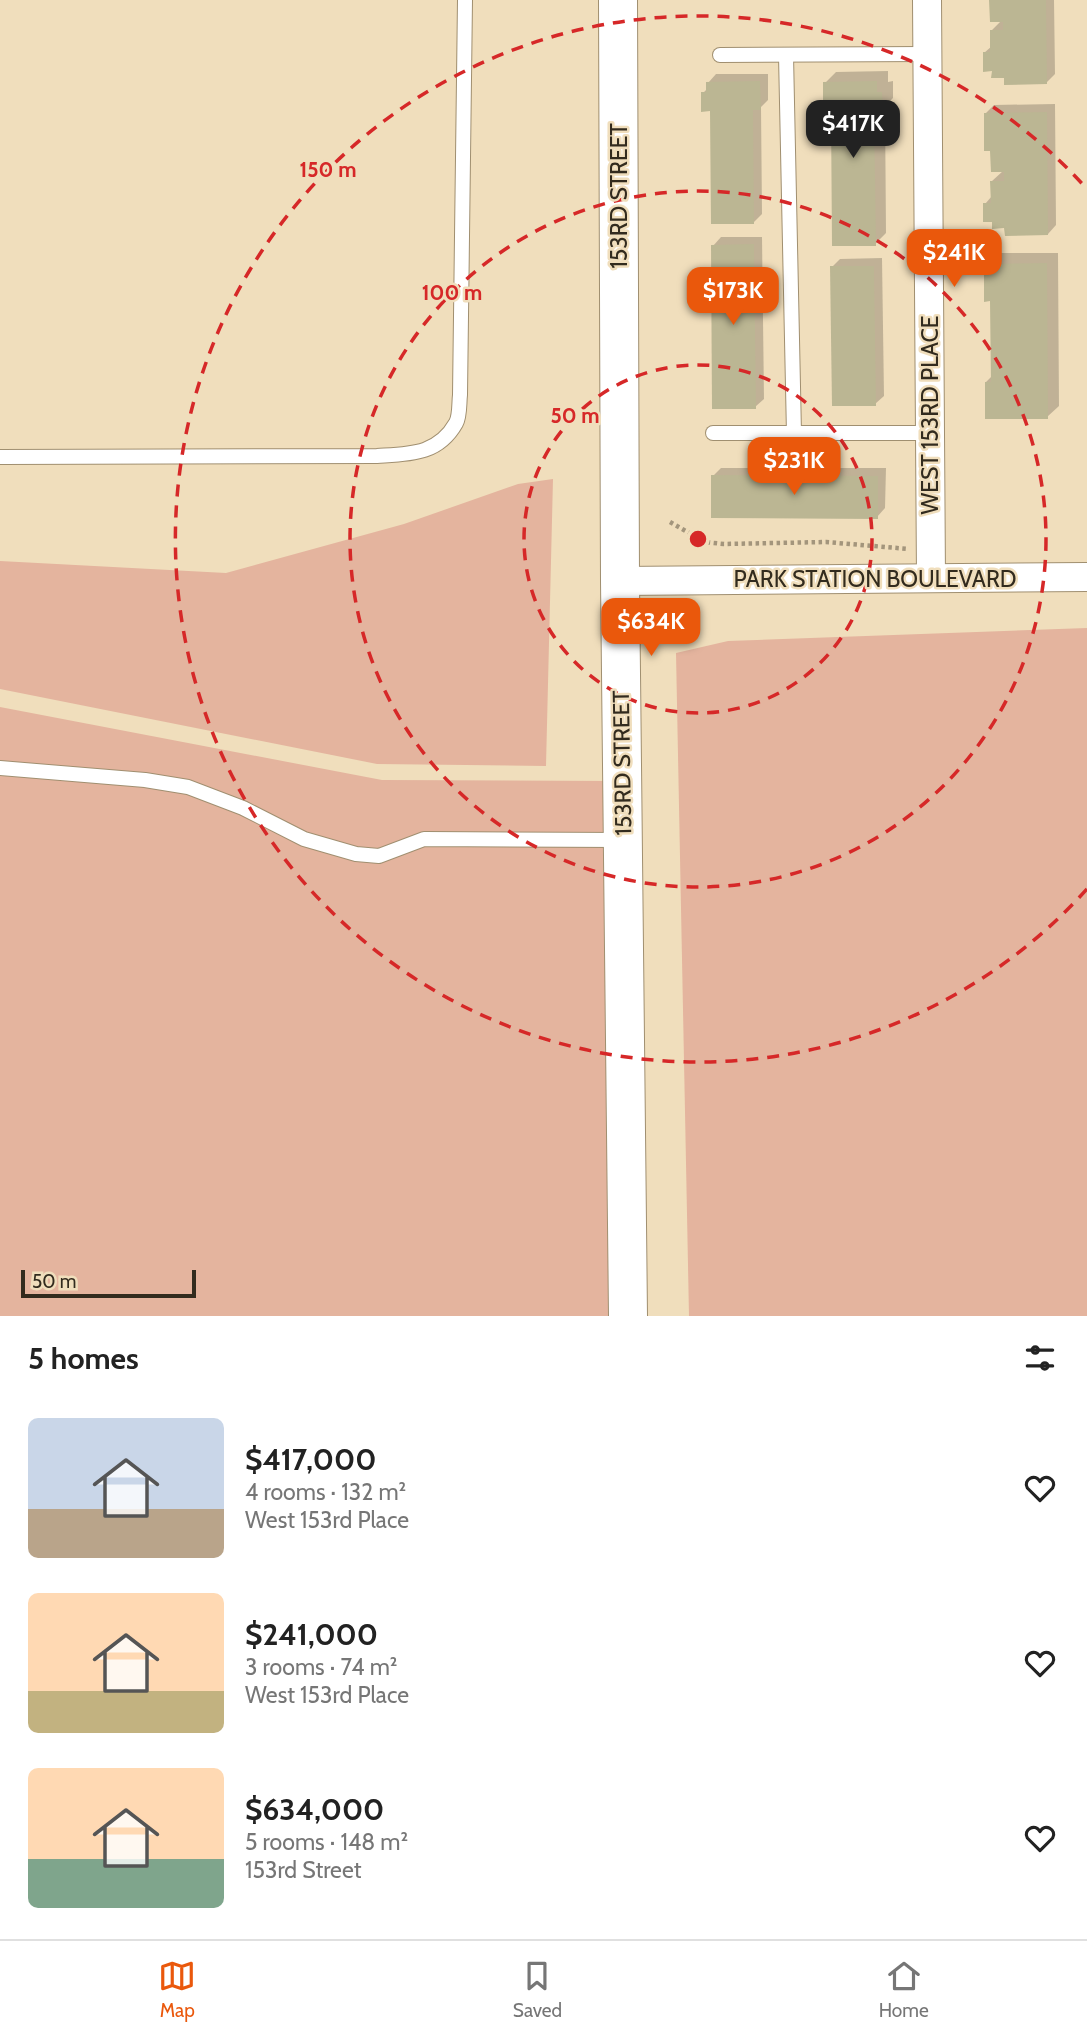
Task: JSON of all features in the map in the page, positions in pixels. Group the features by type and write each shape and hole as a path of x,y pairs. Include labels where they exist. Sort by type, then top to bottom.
{"street":[{"name":"153RD STREET","path":"618,0 620,581 628,1316"},
{"name":"WEST 153RD PLACE","path":"927,0 931,564"},
{"name":"PARK STATION BOULEVARD","path":"620,581 931,564 1087,577"}],"lane":[{"path":"0,457 377,457 420,454 442,440 457,422 460,395 465,0"},
{"path":"720,55 927,54"},
{"path":"786,55 794,434"},
{"path":"713,433 931,433"},
{"path":"0,768 145,780 188,788 243,808 304,839 356,854 379,856 424,839 623,840"}],"path":[{"path":"670,522 705,542 826,542 931,564"}],"shaded area":[{"path":"553,479 546,766 377,764 0,689 0,561 226,573 404,524 518,484"},
{"path":"1087,628 1087,1316 689,1316 676,653 728,641"},
{"path":"0,707 382,780 612,781 617,1316 0,1316"}],"building":[{"path":"989,0 1046,0 1047,84 1004,85 1004,78 991,78 992,71 983,72 983,52 990,52 990,30 1003,30 1003,22 990,22"},
{"path":"760,81 761,110 753,110 754,224 711,224 710,111 701,112 701,92 706,92 706,82"},
{"path":"877,81 877,92 882,92 883,111 874,111 876,246 832,246 831,111 823,111 823,82"},
{"path":"1047,112 1048,235 1005,236 1004,228 992,229 992,222 983,222 983,203 991,203 990,181 1004,181 1004,172 991,172 990,151 984,151 984,113"},
{"path":"754,244 756,409 712,409 711,245"},
{"path":"1047,263 1048,419 985,419 985,382 991,382 990,301 984,302 984,264"},
{"path":"830,266 874,266 876,406 832,406"},
{"path":"711,475 878,476 878,519 711,518"}]}
